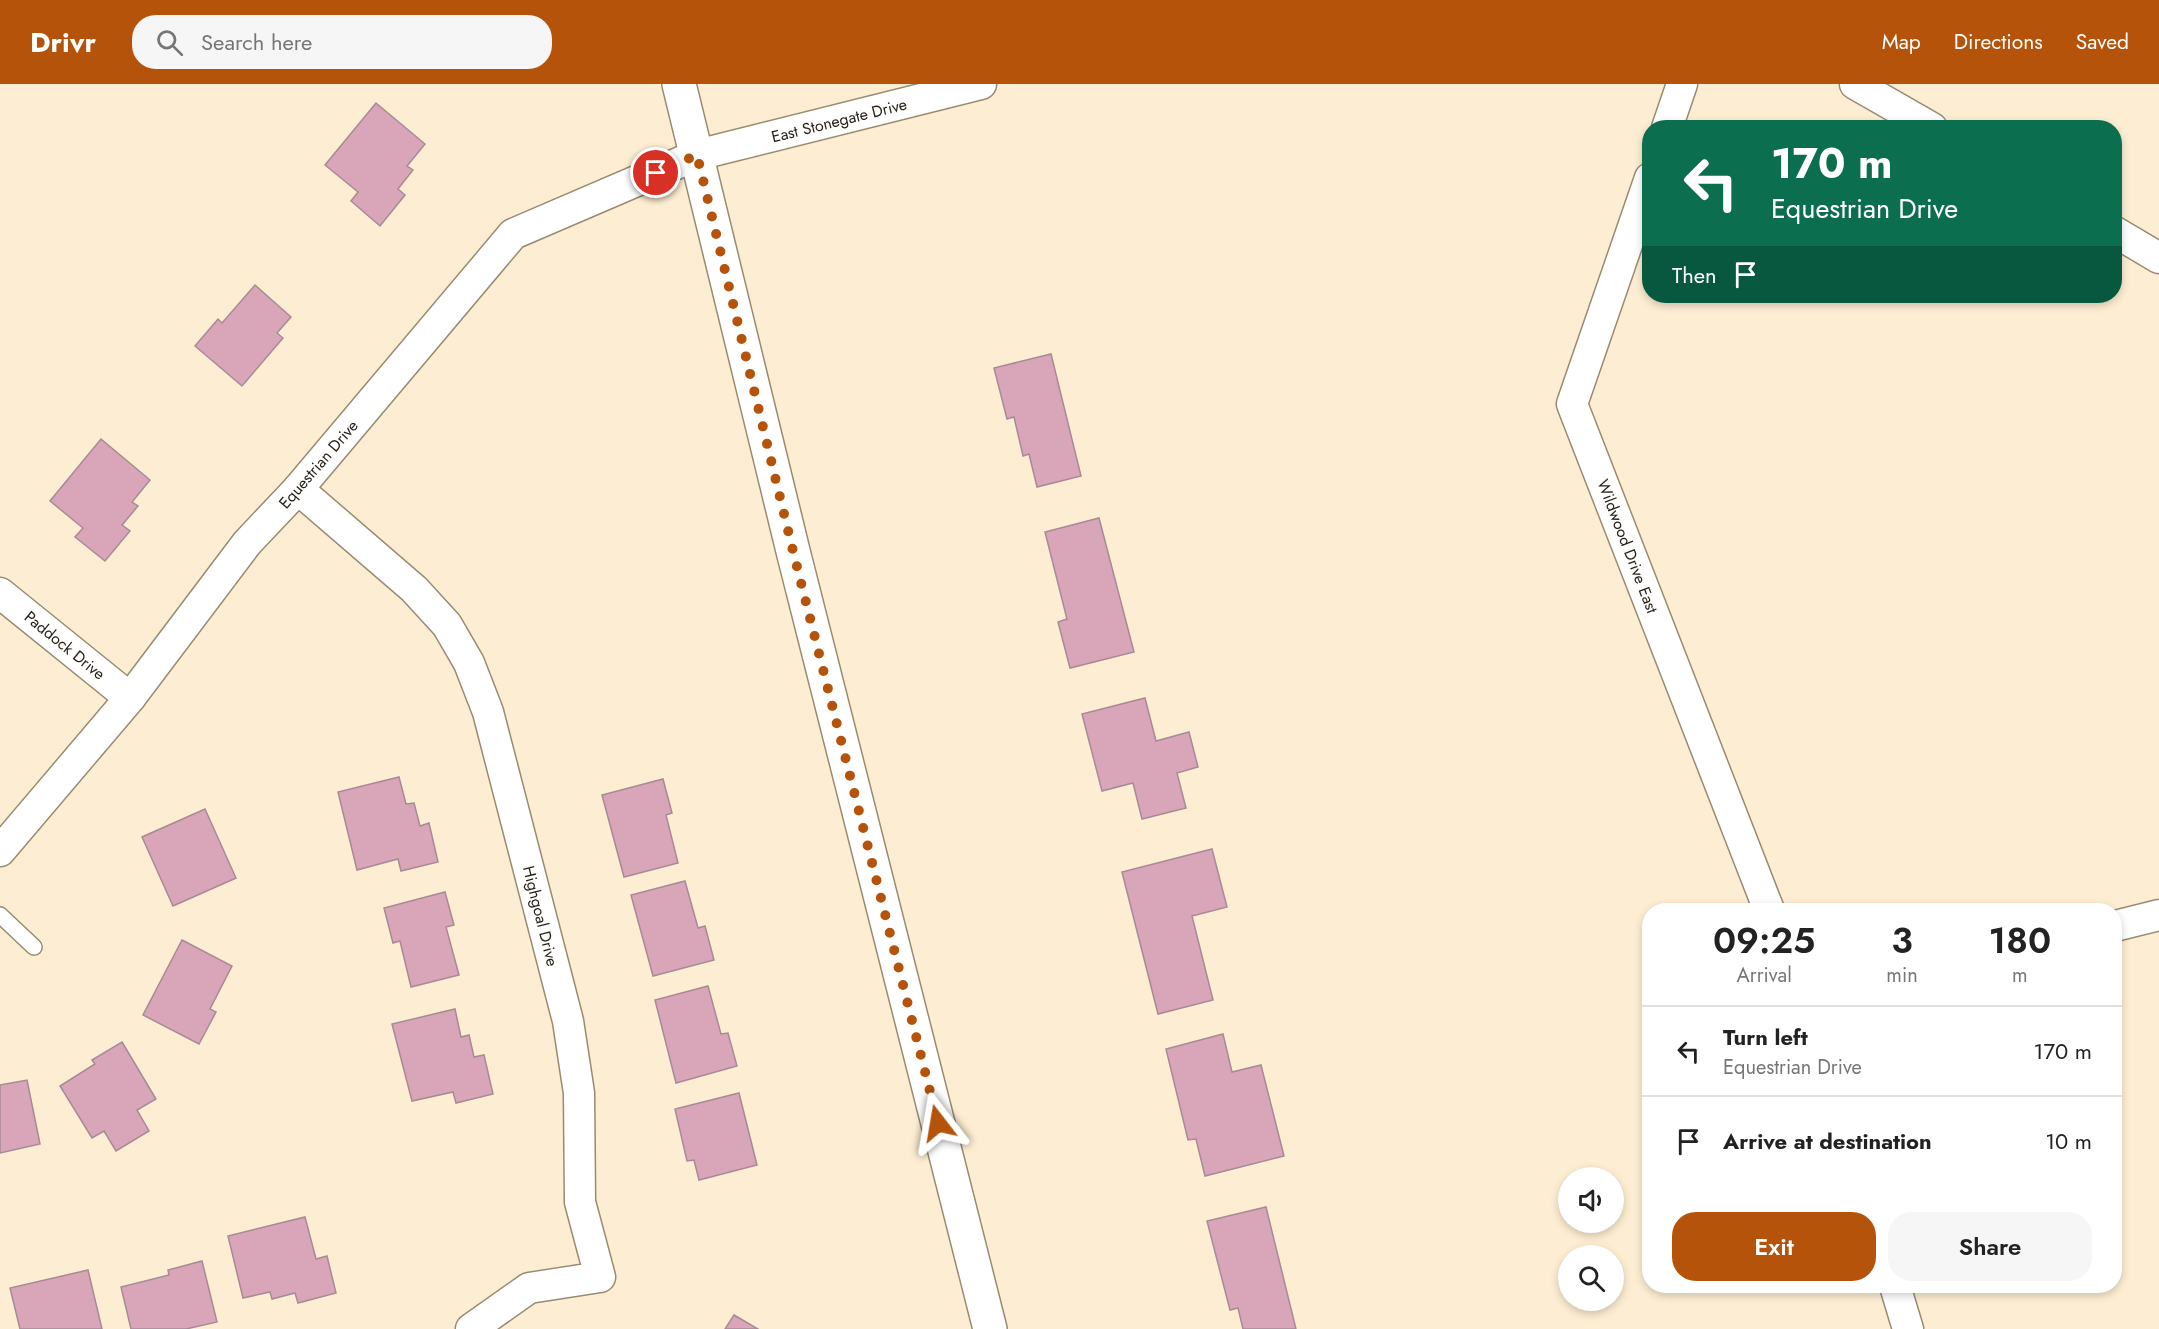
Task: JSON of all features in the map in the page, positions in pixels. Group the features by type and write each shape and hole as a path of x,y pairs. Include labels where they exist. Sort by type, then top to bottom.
{"main road":[{"path":"679,84 793,551 990,1329"}],"street":[{"name":"East Stonegate Drive","path":"697,155 981,84"},
{"path":"1671,120 1682,84"},
{"path":"1856,84 1918,120"},
{"name":"Equestrian Drive","path":"0,851 130,698 247,543 298,489 513,234 697,155"},
{"name":"Wildwood Drive East","path":"1642,201 1572,404 1766,903"},
{"path":"2122,236 2159,258"},
{"name":"Highgoal Drive","path":"298,489 414,589 447,625 469,663 489,712 568,1021 579,1093 580,1202 600,1277 529,1287 471,1329"},
{"name":"Paddock Drive","path":"0,593 130,698"},
{"path":"2122,924 2159,915"},
{"path":"1897,1293 1908,1329"}],"lane":[{"path":"0,915 34,947"}],"building":[{"path":"376,103 425,144 407,166 413,170 398,189 405,195 380,226 351,201 358,192 325,165"},
{"path":"255,285 291,317 277,333 283,338 242,386 195,346 218,319 222,323"},
{"path":"1051,354 1081,476 1037,487 1029,454 1023,456 1014,417 1007,419 994,368"},
{"path":"101,439 150,480 132,502 138,506 122,525 130,531 105,561 75,537 83,528 50,501"},
{"path":"1099,518 1134,652 1070,668 1058,622 1067,619 1045,532"},
{"path":"1145,698 1156,741 1189,732 1198,767 1177,773 1186,808 1142,819 1133,783 1102,791 1082,714"},
{"path":"399,777 406,804 414,803 420,826 429,823 438,862 401,871 398,859 357,870 338,792"},
{"path":"663,779 672,813 666,815 678,863 624,877 602,795"},
{"path":"205,809 236,878 173,906 142,837"},
{"path":"1212,849 1227,907 1192,916 1213,1000 1158,1014 1122,872"},
{"path":"685,881 698,928 705,926 714,960 653,976 631,895"},
{"path":"445,892 454,925 446,927 459,975 411,987 400,941 393,943 384,908"},
{"path":"182,940 232,966 210,1009 216,1012 199,1044 143,1015"},
{"path":"708,986 721,1034 728,1033 737,1066 676,1083 655,1000"},
{"path":"455,1009 461,1037 469,1035 474,1057 484,1055 493,1094 456,1103 453,1092 412,1101 392,1024"},
{"path":"1223,1034 1232,1072 1261,1065 1284,1156 1205,1176 1196,1139 1188,1140 1166,1049"},
{"path":"122,1042 156,1099 137,1110 149,1131 116,1151 104,1131 92,1138 60,1086 95,1064 92,1060"},
{"path":"27,1080 40,1144 0,1153 0,1085"},
{"path":"739,1093 757,1165 699,1180 694,1160 687,1161 675,1109"},
{"path":"1266,1207 1296,1329 1243,1329 1238,1308 1230,1310 1207,1221"},
{"path":"305,1217 316,1259 327,1256 336,1293 298,1303 295,1293 272,1299 270,1292 243,1298 228,1236"},
{"path":"202,1261 217,1322 186,1329 131,1329 121,1287 169,1275 168,1270"},
{"path":"88,1270 102,1329 20,1329 10,1288"},
{"path":"734,1315 758,1329 725,1329"}],"route":[{"path":"656,173 697,155 793,551 938,1123"}]}
